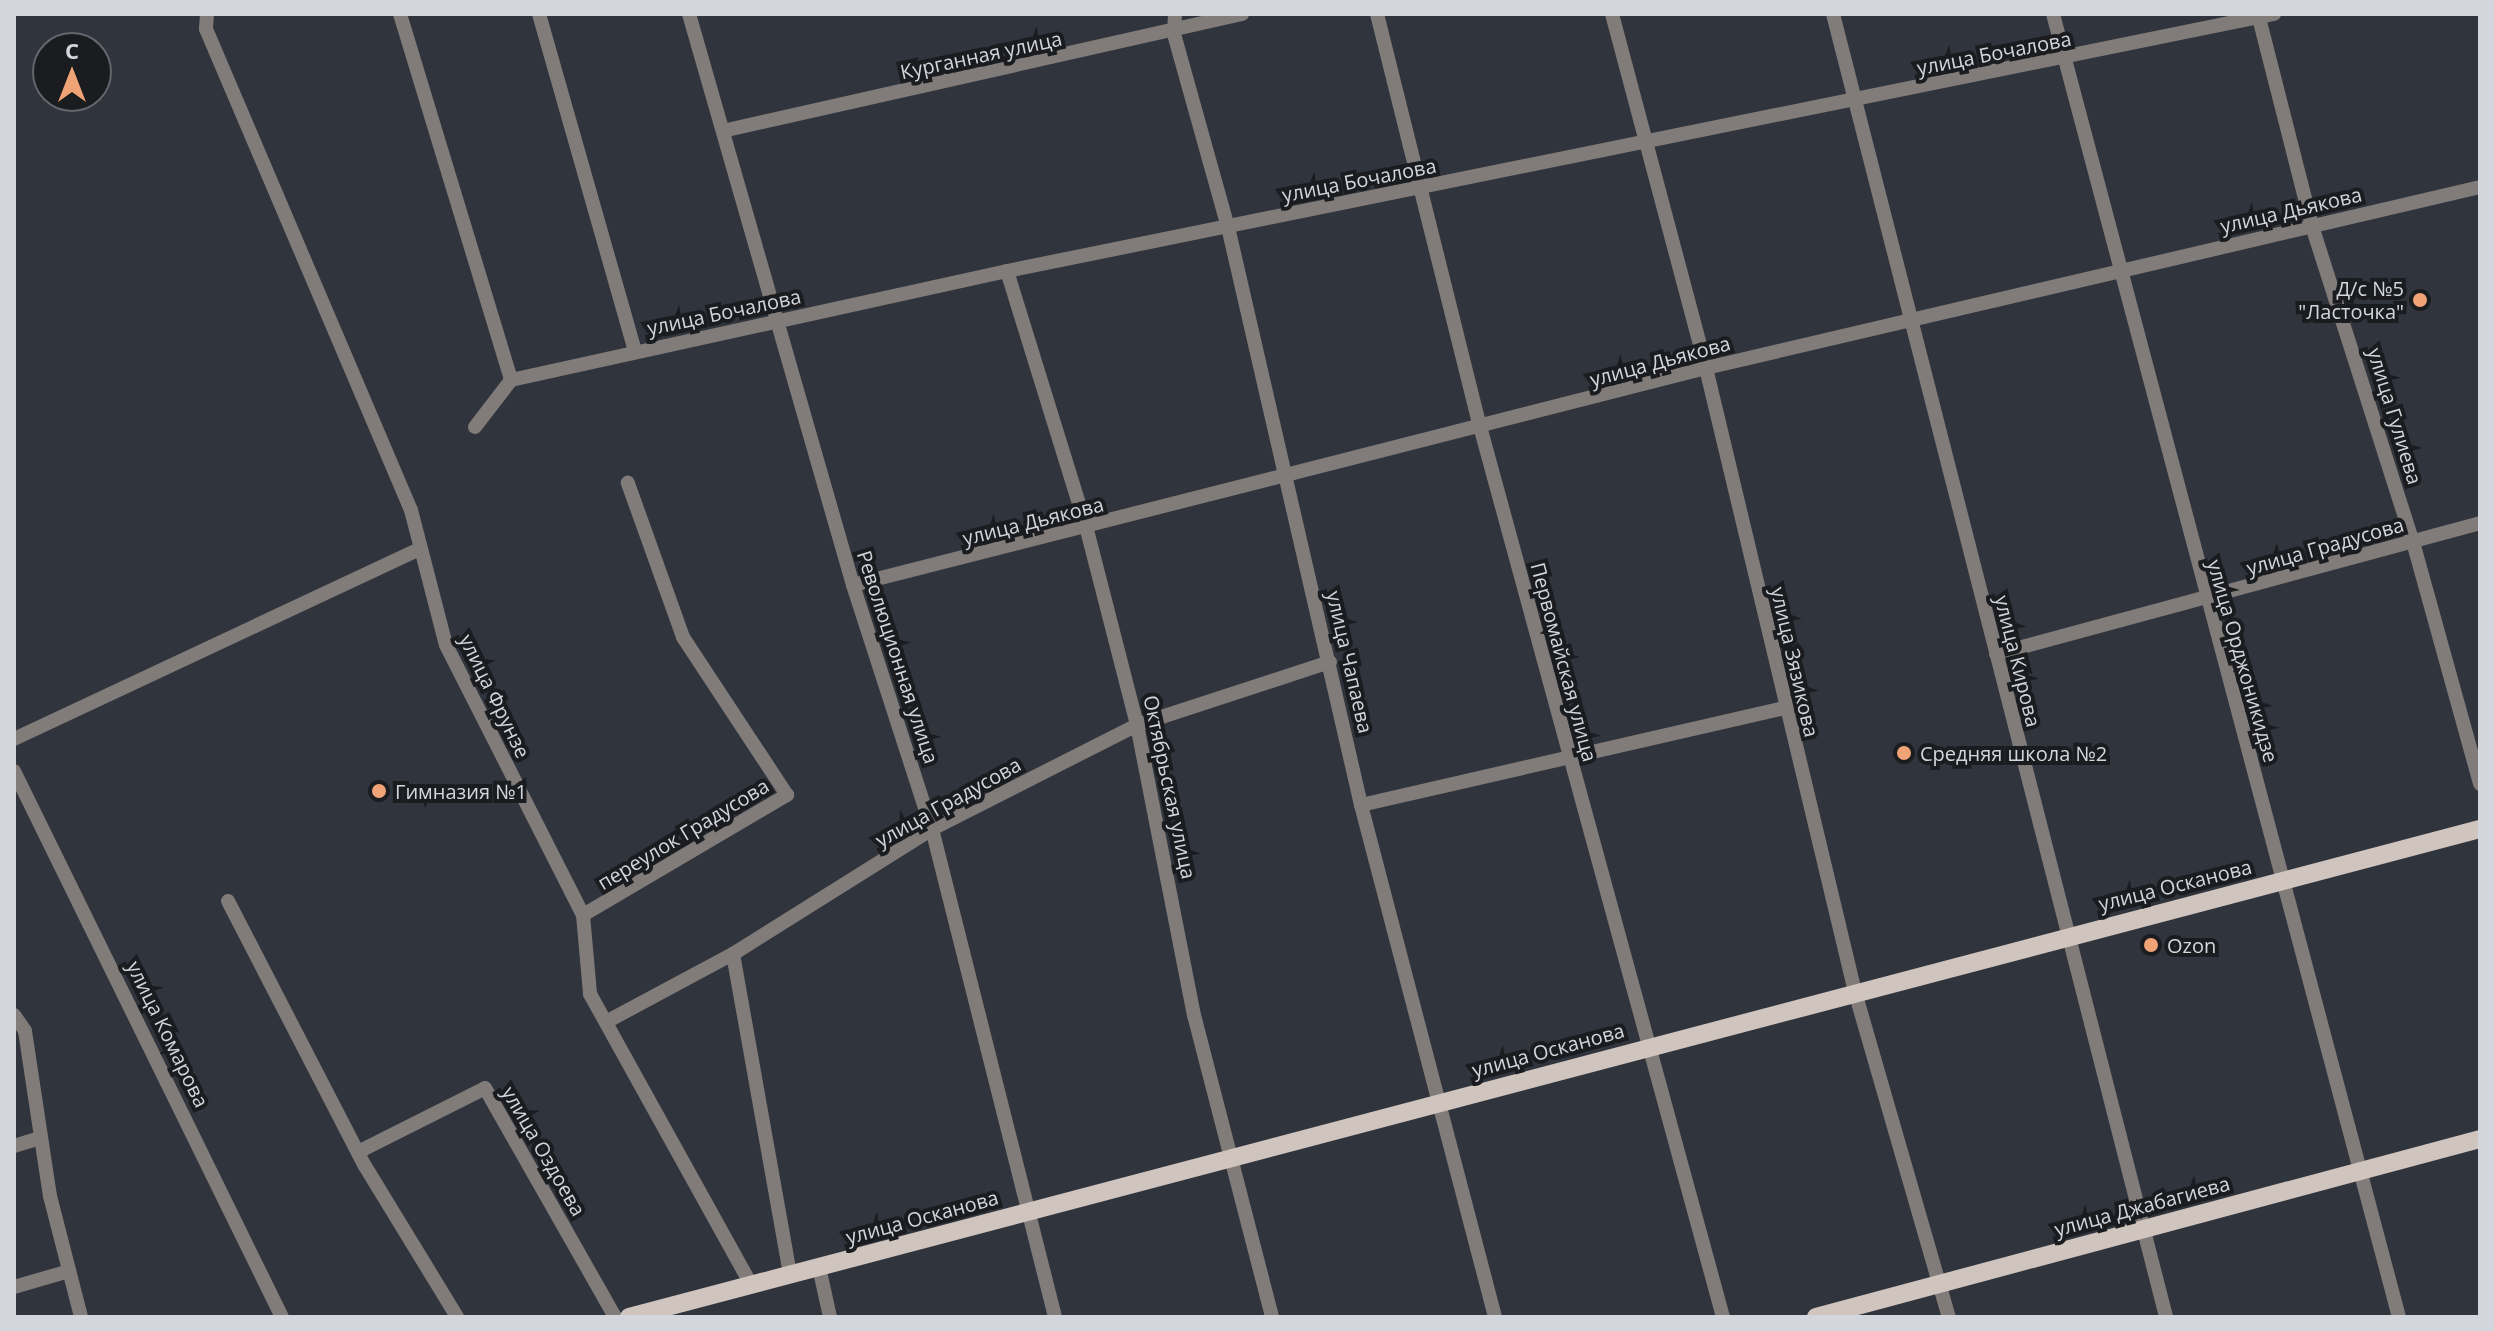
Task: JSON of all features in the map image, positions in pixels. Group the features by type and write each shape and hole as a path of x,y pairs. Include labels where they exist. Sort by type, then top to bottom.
{"main road":[{"name":"улица Осканова","path":"629,1317 2072,934 2480,829"},
{"name":"улица Джабагиева","path":"1816,1317 2480,1139"}],"street":[{"name":"улица Фрунзе","path":"207,14 206,29 411,510 446,645 583,915 590,994 752,1286"},
{"path":"400,14 511,380 475,427"},
{"path":"539,14 635,352"},
{"name":"Революционная улица","path":"689,14 727,130 853,585 932,829 1055,1317"},
{"name":"улица Чапаева","path":"1175,14 1174,34 1228,227 1361,805 1436,1103 1495,1317"},
{"name":"Курганная улица","path":"727,130 1174,34 1242,14"},
{"name":"Первомайская улица","path":"1377,14 1481,430 1723,1317"},
{"name":"улица Зязикова","path":"1612,14 1643,144 1706,368 1855,992 1949,1317"},
{"name":"улица Кирова","path":"1833,14 1996,654 2072,934 2166,1317"},
{"name":"улица Орджоникидзе","path":"2053,14 2205,601 2284,879 2399,1317"},
{"name":"улица Бочалова","path":"511,380 1007,271 2065,59 2263,15"},
{"name":"улица Гулиева","path":"2263,15 2312,226 2413,542 2480,784"},
{"name":"улица Дьякова","path":"853,585 1087,530 1481,430 1706,368 1912,325 2118,269 2480,187"},
{"name":"Октябрьская улица","path":"1007,271 1087,530 1137,725 1194,1015 1272,1317"},
{"name":"переулок Градусова","path":"583,915 787,795 683,637 628,483"},
{"name":"улица Градусова","path":"1996,654 2205,601 2480,523"},
{"path":"14,739 419,549"},
{"name":"улица Градусова","path":"606,1022 733,954 932,829 1137,725 1330,662"},
{"path":"1361,805 1785,708"},
{"name":"улица Комарова","path":"14,771 282,1317"},
{"path":"228,901 358,1152 457,1317"},
{"path":"733,954 790,1275"},
{"path":"14,1015 30,1061 41,1138 81,1317"},
{"path":"14,1066 30,1061"},
{"name":"улица Оздоева","path":"358,1152 485,1088 615,1317"},
{"path":"14,1146 41,1138"},
{"path":"819,1267 830,1317"},
{"path":"14,1287 69,1271"}],"place":[{"name":"Д/с №5 \"Ласточка\"","path":"2420,300"},
{"name":"Средняя школа №2","path":"1904,753"},
{"name":"Гимназия №1","path":"379,791"},
{"name":"Ozon","path":"2151,945"}]}
